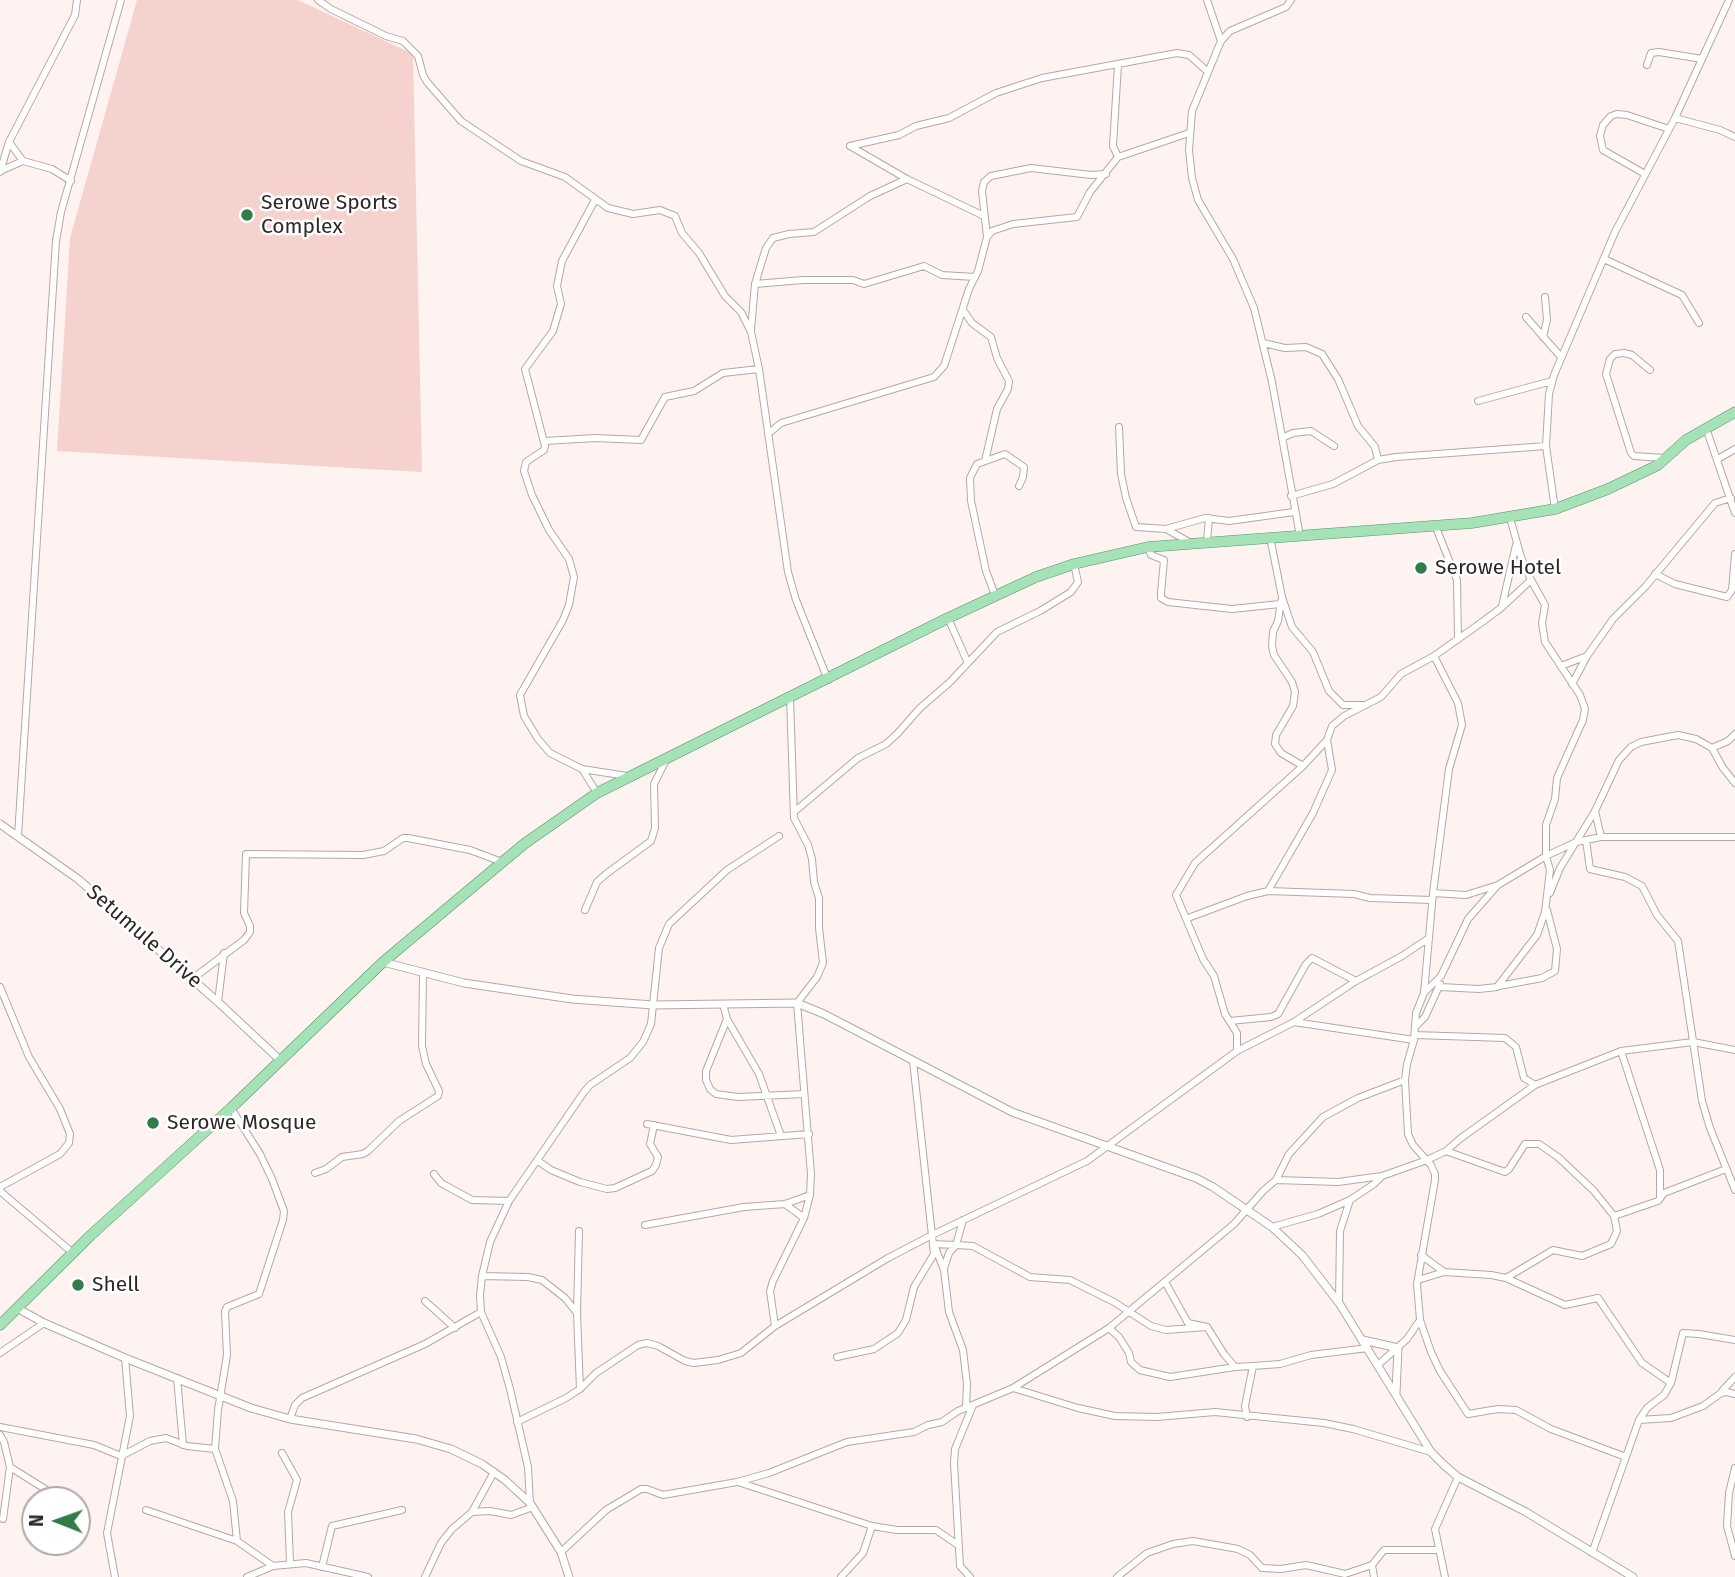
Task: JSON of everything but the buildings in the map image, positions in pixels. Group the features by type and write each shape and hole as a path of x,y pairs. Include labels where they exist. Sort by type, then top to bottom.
{"main road":[{"path":"0,1325 383,962 502,862 556,820 597,793 995,595 1074,564 1148,547 1435,526 1510,518 1555,509 1631,479 1658,465 1706,428 1735,412"}],"street":[{"path":"0,172 9,142 75,15 77,0"},
{"path":"18,835 54,257 60,220 121,0"},
{"path":"318,0 386,36 403,41 418,56 423,75 428,82 461,121 527,164 565,177 595,200 621,212 633,214 653,210 669,212 674,216 682,233 699,253 724,296 741,312 751,332 760,369 788,572 799,609 828,680"},
{"path":"1207,0 1221,41"},
{"path":"1291,0 1286,7 1230,31 1221,41 1192,111 1189,133 1192,178 1198,200 1233,259 1254,308 1300,536"},
{"path":"1555,509 1546,446 1546,417 1552,381 1604,259 1670,129 1727,2"},
{"path":"1647,65 1651,53 1659,52 1702,59"},
{"path":"985,216 907,179 850,146 899,135 916,126 949,118 996,93 1026,83 1184,53 1207,71"},
{"path":"1118,65 1112,146 1118,157"},
{"path":"1645,174 1603,150 1600,136 1603,125 1611,116 1617,114 1670,129"},
{"path":"1675,118 1720,130 1735,137"},
{"path":"987,237 992,231 1005,225 1077,218 1090,192 1118,157 1189,133"},
{"path":"9,142 23,161 52,169 71,181"},
{"path":"0,172 23,161"},
{"path":"768,434 785,422 934,377 944,366 980,267 987,237 983,185 987,179 995,174 1031,168 1091,175 1106,174"},
{"path":"751,332 755,284 766,248 773,238 814,232 870,196 907,179"},
{"path":"595,200 562,261 557,286 561,304 554,331 525,369 545,441 544,450 526,462 524,471 549,530 569,559 574,577 563,620 520,695 520,703 531,727 550,753 582,769 629,777"},
{"path":"1604,259 1682,295 1699,323"},
{"path":"755,284 803,280 853,281 864,284 925,267 942,275 975,277"},
{"path":"1544,337 1547,320 1545,297"},
{"path":"963,310 972,323 991,337 997,358 1009,381 1008,389 997,409 985,461"},
{"path":"1526,317 1561,357"},
{"path":"1263,342 1284,348 1306,347 1322,354 1338,379 1358,426 1375,447 1378,460"},
{"path":"1650,370 1632,355 1624,353 1615,354 1610,359 1606,374 1631,453 1634,456 1664,458"},
{"path":"545,441 595,438 641,440 665,397 694,391 723,373 760,369"},
{"path":"1478,401 1552,381"},
{"path":"1119,426 1121,474 1136,527 1166,529 1209,518 1229,521 1294,512"},
{"path":"1706,428 1735,513"},
{"path":"1282,438 1293,433 1311,431 1334,446"},
{"path":"1292,496 1333,484 1378,460 1546,446"},
{"path":"1718,460 1735,449"},
{"path":"995,595 986,570 969,490 972,471 977,464 1005,454 1022,463 1025,471 1019,486"},
{"path":"1572,684 1587,656 1613,619 1715,503 1731,498"},
{"path":"1207,541 1209,518"},
{"path":"1497,987 1542,925 1550,870 1546,856 1546,825 1555,799 1557,778 1585,716 1584,705 1545,642 1542,624 1545,605 1531,580 1510,518"},
{"path":"1435,526 1457,580 1458,639"},
{"path":"1166,529 1191,543"},
{"path":"1270,537 1281,601 1292,626 1312,652 1324,684 1343,705 1364,705"},
{"path":"1501,608 1517,543"},
{"path":"1148,547 1151,555 1164,560 1161,598 1168,602 1233,609 1281,601"},
{"path":"1655,574 1675,584 1724,598 1731,593 1735,554"},
{"path":"794,812 858,758 886,744 997,632 1047,608 1071,592 1078,582 1074,564"},
{"path":"1268,891 1313,813 1332,770 1327,740 1330,729 1337,721 1381,698 1401,674 1434,656 1501,608 1531,580"},
{"path":"1281,601 1272,646 1274,655 1292,682 1295,692 1293,706 1276,735 1275,744 1281,753 1303,766"},
{"path":"948,618 967,662"},
{"path":"1415,1034 1416,1013 1424,993 1432,896 1451,758 1462,725 1458,703 1434,656"},
{"path":"1561,666 1587,656"},
{"path":"775,1326 770,1298 773,1282 804,1218 810,1195 809,1134 797,1003 817,977 823,963 819,898 808,845 797,827 794,812 790,697"},
{"path":"1337,721 1343,705"},
{"path":"1712,748 1728,741 1735,734"},
{"path":"1440,988 1497,987 1542,978 1555,971 1558,949 1547,902 1560,868 1595,811 1619,760 1630,747 1641,742 1678,735 1696,739 1712,748 1735,783"},
{"path":"1237,1051 1237,1033 1225,1014 1214,976 1203,959 1188,918 1176,895 1195,863 1303,766 1327,740"},
{"path":"585,910 597,882 651,841 655,828 654,784 666,760"},
{"path":"582,769 597,793"},
{"path":"1595,811 1601,837"},
{"name":"Setumule Drive","path":"0,824 78,879 219,1002 280,1060"},
{"path":"532,1505 528,1467 501,1357 481,1312 482,1276 490,1242 509,1201 590,1085 612,1072 637,1050 650,1024 659,948 669,924 727,870 779,835"},
{"path":"1424,993 1441,976 1468,919 1498,886 1546,856 1576,842 1601,837 1735,837"},
{"path":"192,979 244,940 250,932 244,913 246,854 363,855 384,851 403,838 408,838 470,850 502,862"},
{"path":"1586,840 1590,869 1625,877 1642,886 1657,915 1678,941 1705,1115 1735,1190"},
{"path":"1188,918 1268,891 1354,894 1370,898 1466,895 1498,886"},
{"path":"517,1422 566,1398 596,1373 638,1345 647,1343 658,1346 689,1363 718,1360 741,1353 775,1326 932,1235 1087,1161 1237,1051 1294,1022 1429,938"},
{"path":"219,1002 224,953"},
{"path":"1230,1021 1278,1014 1311,958 1356,981"},
{"path":"383,962 423,974 540,995 653,1005 797,1003 1012,1112 1196,1178 1272,1227 1302,1255 1339,1303 1431,1452 1458,1477 1526,1512 1633,1577"},
{"path":"315,1172 320,1172 342,1157 368,1152 399,1121 438,1096 439,1091 426,1064 422,1046 423,974"},
{"path":"1441,976 1440,988 1415,1034 1405,1080 1408,1134 1435,1174 1416,1295 1420,1320 1431,1352 1468,1414 1498,1409 1516,1410 1550,1429 1626,1457"},
{"path":"0,987 29,1057 61,1109 70,1134 69,1143 60,1154 0,1189 73,1253"},
{"path":"723,1004 727,1020 749,1054 781,1136"},
{"path":"727,1020 706,1071 710,1089 723,1096 768,1098 804,1094"},
{"path":"1294,1022 1415,1034 1505,1038 1516,1047 1524,1078 1535,1085"},
{"path":"1276,1180 1338,1182 1382,1176 1427,1160 1446,1151 1535,1085 1621,1051 1693,1042 1735,1050"},
{"path":"1621,1051 1660,1170 1660,1198"},
{"path":"913,1061 932,1235 944,1270 947,1306 962,1350 970,1406 955,1449 960,1566 970,1577"},
{"path":"561,1552 606,1510 637,1491 647,1489 663,1495 737,1482 778,1470 847,1442 876,1436 907,1434 942,1422 970,1406 1013,1388 1109,1328 1248,1210 1276,1180 1289,1154 1323,1117 1358,1098 1405,1080"},
{"path":"231,1108 260,1154 284,1212 282,1228 259,1294 227,1307 225,1311 227,1355 215,1449 233,1501 237,1541"},
{"path":"538,1161 572,1179 607,1189 652,1171 657,1157 650,1139 650,1125 731,1140 809,1134"},
{"path":"1446,1151 1505,1172 1525,1144 1539,1144 1558,1157 1594,1191 1614,1216 1617,1231 1611,1244 1583,1256 1553,1250 1506,1278"},
{"path":"1614,1216 1643,1207 1664,1193 1727,1169"},
{"path":"434,1174 441,1183 472,1200 509,1201"},
{"path":"1272,1227 1318,1214 1350,1200 1374,1185 1382,1176"},
{"path":"645,1225 744,1207 785,1204 810,1195"},
{"path":"1339,1303 1339,1231 1350,1200"},
{"path":"785,1204 804,1218"},
{"path":"944,1270 949,1253 961,1235 963,1220"},
{"path":"579,1231 577,1313 580,1389"},
{"path":"934,1245 973,1246 1030,1277 1070,1280 1150,1326 1166,1330 1207,1327"},
{"path":"837,1357 874,1349 898,1333 906,1320 914,1287 934,1254 934,1245"},
{"path":"1422,1255 1444,1272"},
{"path":"1418,1280 1444,1272 1506,1278 1565,1305 1598,1298 1642,1363 1671,1384"},
{"path":"482,1276 542,1280 565,1297 577,1313"},
{"path":"1165,1282 1188,1323 1207,1327 1236,1367"},
{"path":"425,1301 454,1328"},
{"path":"17,1308 44,1323 221,1397 290,1419 416,1440 451,1449 494,1472 532,1505 561,1552 569,1577"},
{"path":"290,1419 295,1405 302,1398 425,1344 481,1312"},
{"path":"1378,1364 1398,1348 1420,1320"},
{"path":"0,1353 44,1323"},
{"path":"1109,1328 1119,1337 1134,1366 1170,1377 1236,1367 1280,1364 1311,1355 1368,1348"},
{"path":"1592,1553 1639,1420 1671,1384 1683,1334 1735,1340"},
{"path":"1363,1340 1398,1348"},
{"path":"1396,1393 1398,1348"},
{"path":"115,1577 107,1533 130,1416 125,1358"},
{"path":"1247,1417 1245,1405 1253,1366"},
{"path":"1639,1420 1671,1418 1689,1412 1721,1393 1735,1377"},
{"path":"177,1378 183,1445"},
{"path":"1013,1388 1115,1416 1157,1417 1215,1412 1324,1423 1431,1452"},
{"path":"1721,1393 1735,1394"},
{"path":"0,1427 94,1445 121,1456"},
{"path":"0,1435 10,1467 3,1519"},
{"path":"121,1456 132,1448 166,1438 183,1445 215,1449"},
{"path":"282,1453 297,1480 288,1512 290,1563"},
{"path":"10,1467 39,1486"},
{"path":"1735,1468 1729,1493 1727,1526 1735,1556"},
{"path":"425,1577 441,1543 458,1523 472,1512 494,1472"},
{"path":"1445,1577 1438,1550 1436,1526 1458,1477"},
{"path":"737,1482 872,1526 897,1530 932,1529 958,1545"},
{"path":"472,1512 511,1514 532,1505"},
{"path":"146,1510 237,1541 273,1566"},
{"path":"322,1567 332,1526 402,1510"},
{"path":"841,1577 863,1553 872,1526"},
{"path":"1117,1577 1147,1553 1173,1544 1193,1541 1238,1549 1250,1555 1267,1577"},
{"path":"1262,1568 1274,1570 1306,1565 1345,1574 1372,1564 1384,1550 1438,1550"},
{"path":"247,1577 273,1566 290,1563 368,1577"},
{"path":"1372,1564 1374,1577"},
{"path":"1289,1577 1293,1566"}],"shaded area":[{"name":"Serowe Sports Complex","path":"137,0 298,0 413,54 422,472 57,451 70,238"}],"place":[{"name":"Serowe Sports Complex","path":"247,215"},
{"name":"Serowe Hotel","path":"1421,568"},
{"name":"Serowe Mosque","path":"153,1123"},
{"name":"Shell","path":"78,1285"}]}
